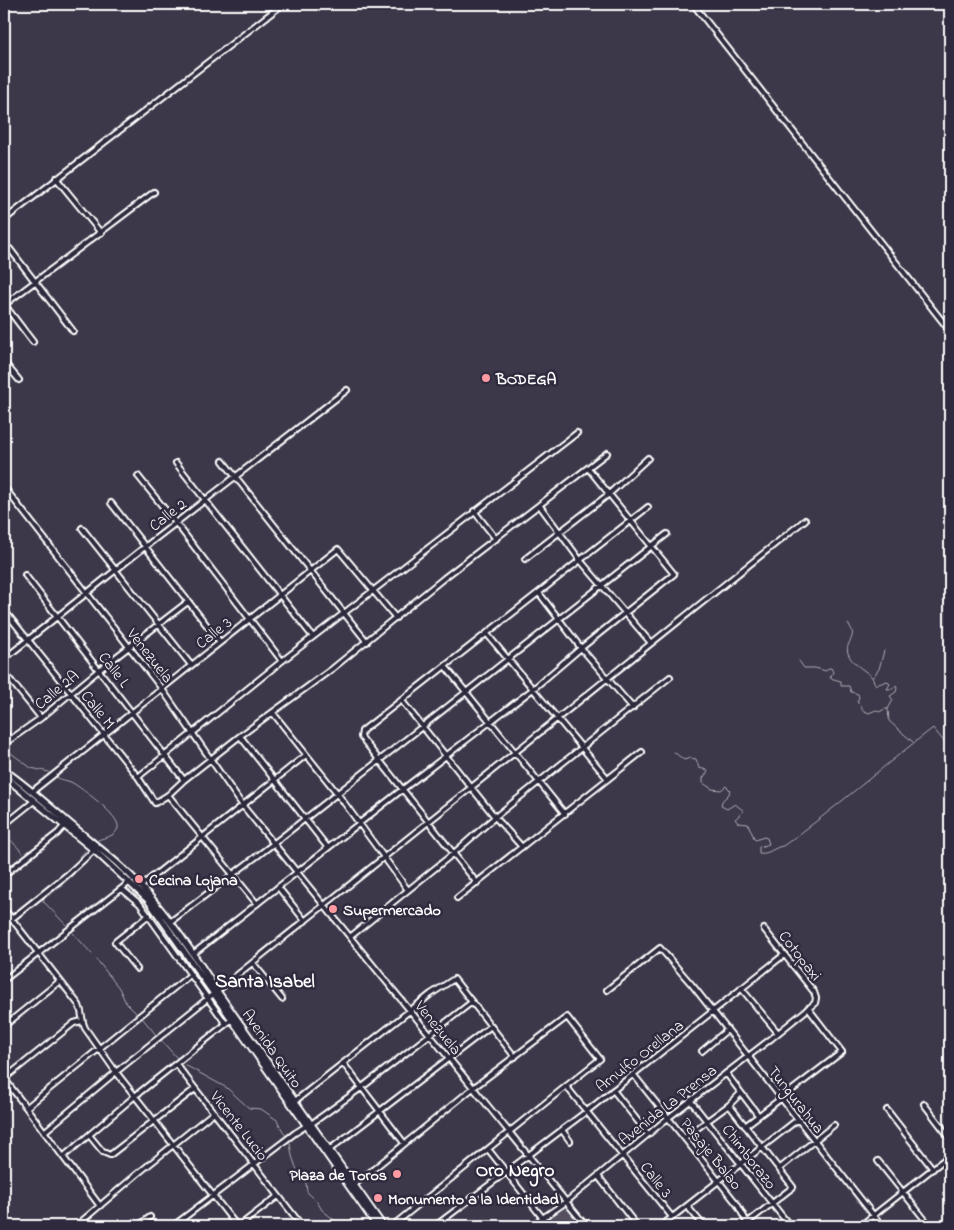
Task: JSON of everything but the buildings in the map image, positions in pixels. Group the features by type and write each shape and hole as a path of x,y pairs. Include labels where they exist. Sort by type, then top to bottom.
{"highway":[{"name":"Avenida Quito","path":"4,770 33,791 141,886 193,954 215,993 228,1022 328,1150 382,1226"},
{"name":"Avenida Quito","path":"4,776 94,850 148,900 295,1101 376,1226"}],"street":[{"path":"4,220 283,4"},
{"path":"693,4 950,331"},
{"path":"56,178 101,233"},
{"path":"33,342 4,304 154,192"},
{"path":"10,249 73,331"},
{"path":"4,362 19,380"},
{"name":"Calle 2","path":"4,659 176,522 347,390"},
{"path":"138,777 282,661 577,433"},
{"path":"257,904 168,795 240,736 367,642 444,578 540,506 606,453"},
{"path":"525,559 609,494 648,458"},
{"path":"223,461 367,642"},
{"path":"176,463 313,638"},
{"path":"193,954 533,689 625,612 674,574 588,468"},
{"path":"138,476 251,618 282,661"},
{"name":"Venezuela","path":"4,488 162,689 243,806 586,1226"},
{"path":"112,503 220,642"},
{"path":"540,506 580,560 650,643"},
{"path":"477,882 379,760 361,734 365,728 648,507"},
{"path":"474,511 496,539"},
{"path":"44,1132 116,1072 805,520"},
{"path":"82,528 191,665"},
{"path":"170,922 273,844 667,534"},
{"name":"Calle 3","path":"33,791 338,549 396,618"},
{"name":"Calle L","path":"25,575 184,780"},
{"path":"539,592 581,648 633,708"},
{"name":"Calle 2A","path":"4,744 41,718 99,670 189,601"},
{"name":"Calle M","path":"4,610 138,777 155,803 168,795"},
{"path":"487,634 608,779"},
{"path":"445,666 565,814"},
{"path":"4,672 41,718"},
{"path":"350,936 670,677"},
{"path":"402,701 495,817 522,847"},
{"path":"273,713 337,793 408,890"},
{"path":"4,732 10,740"},
{"path":"240,736 328,848"},
{"path":"457,898 642,752"},
{"path":"141,886 306,755"},
{"path":"4,825 34,801"},
{"path":"4,875 58,833 64,826"},
{"path":"4,925 68,874 94,850"},
{"path":"4,980 130,882"},
{"path":"278,887 305,921"},
{"path":"63,1157 135,1096 228,1022 190,976 149,915 122,888"},
{"path":"4,909 80,1005 83,1015 82,1021 98,1048 238,1226 278,1196"},
{"path":"137,969 115,942 149,915"},
{"name":"Cotopaxi","path":"764,929 814,992 816,998"},
{"name":"Tungurahua","path":"607,990 660,948 693,986 882,1226"},
{"name":"Arnulfo Orellana","path":"435,1226 587,1112 785,954"},
{"path":"253,963 282,999"},
{"path":"27,1106 190,976"},
{"path":"295,1101 431,994 454,979 515,1057"},
{"path":"4,1026 60,981"},
{"path":"741,988 778,1033"},
{"name":"Avenida La Prensa","path":"531,1226 566,1202 690,1100 778,1033 815,1002 816,998"},
{"path":"173,1226 295,1133 361,1088 428,1034 472,1002"},
{"path":"745,1126 842,1052 808,1008"},
{"path":"354,1185 473,1088 567,1017 600,1060 392,1226"},
{"path":"82,1021 74,1024 4,1078 27,1106 44,1132 100,1206"},
{"path":"328,1150 491,1026"},
{"path":"702,1051 727,1030"},
{"path":"343,1063 404,1143"},
{"name":"Vicente Lucio","path":"176,1064 301,1226"},
{"path":"726,1073 758,1116"},
{"name":"Pasaje Balao","path":"633,1074 736,1204 748,1224"},
{"name":"Calle 3","path":"566,1086 672,1218"},
{"path":"89,1135 103,1152 110,1155 195,1089"},
{"path":"613,1090 648,1134"},
{"path":"684,1138 729,1105 741,1093"},
{"name":"Chimborazo","path":"690,1100 790,1226"},
{"path":"924,1104 950,1138"},
{"path":"729,1105 793,1187 743,1226"},
{"path":"887,1110 933,1169"},
{"path":"76,1226 214,1112"},
{"path":"661,1226 797,1120"},
{"path":"779,1170 834,1125"},
{"path":"562,1130 570,1141"},
{"path":"488,1149 549,1226"},
{"path":"860,1226 950,1155"},
{"path":"878,1161 930,1226"},
{"path":"598,1176 637,1226"},
{"path":"687,1206 704,1226"},
{"path":"138,1226 150,1217"},
{"path":"84,1220 88,1226"}],"shaded area":[{"path":"564,1204 582,1226 554,1226 547,1217"}],"waterway":[{"path":"848,624 853,632 847,649 852,660 871,676 876,685 887,681 890,684 887,689 892,689 896,686 897,688 896,692 890,696 893,700 888,709"},
{"path":"873,677 879,669 884,651"},
{"path":"799,661 804,668 826,671 831,668 833,672 830,678 841,681 841,686 849,686 851,692 858,694 857,702 862,707 862,710 869,713 888,709 889,721 913,742"},
{"path":"674,752 684,760 696,759 699,768 707,770 708,772 703,778 703,783 712,789 721,790 726,786 730,790 729,794 722,801 721,806 727,809 735,804 744,811 735,819 738,823 748,824 755,840 767,838 769,844 759,847 759,853 763,853 783,846 933,728 950,749"},
{"path":"7,750 31,768 49,772"},
{"path":"56,777 71,782 83,790 113,816 117,823 117,831 98,840"},
{"path":"4,833 23,853"},
{"path":"76,862 85,851"},
{"path":"66,925 43,901 44,898 74,874"},
{"path":"73,933 92,954"},
{"path":"97,960 119,988 126,1003 136,1013"},
{"path":"143,1019 157,1036"},
{"path":"160,1039 177,1058"},
{"path":"185,1065 227,1088 249,1108 261,1109 277,1120 285,1135"},
{"path":"290,1143 292,1156 299,1176 306,1183 307,1192 316,1200 322,1210 342,1226"}],"place":[{"name":"BODEGA","path":"486,378"},
{"name":"Cecina Lojana","path":"139,879"},
{"name":"Supermercado","path":"333,909"},
{"name":"Plaza de Toros","path":"397,1174"},
{"name":"Monumento a la Identidad","path":"378,1198"}],"district":[{"name":"Santa Isabel","path":"265,980"},
{"name":"Oro Negro","path":"515,1169"}]}
